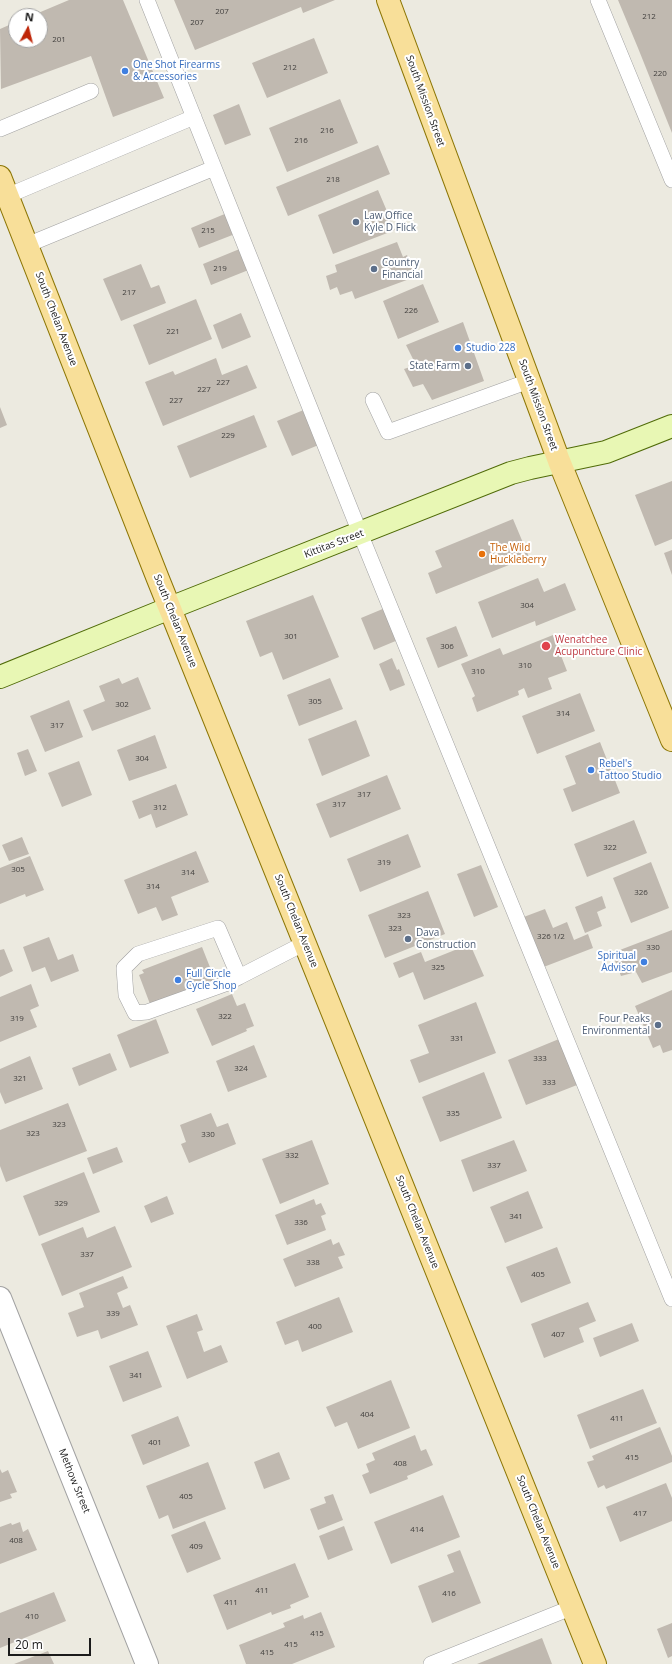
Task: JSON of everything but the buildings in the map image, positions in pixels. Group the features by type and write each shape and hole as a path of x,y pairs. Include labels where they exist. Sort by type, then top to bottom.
{"main road":[{"name":"South Mission Street","path":"388,0 559,461 672,740"},
{"name":"South Chelan Avenue","path":"4,186 170,608 595,1664"}],"street":[{"name":"Kittitas Street","path":"0,677 511,473 559,461 606,452 672,426"},
{"name":"Methow Street","path":"0,1298 147,1664"}],"lane":[{"path":"147,0 360,533 672,1299"},
{"path":"598,0 672,180"},
{"path":"0,129 91,91"},
{"path":"4,186 194,117"},
{"path":"27,245 214,168"},
{"path":"373,400 388,432 529,381"},
{"path":"239,977 218,928 138,954 124,968 126,994 135,1013 147,1012 225,984 239,977 305,943"},
{"path":"431,1664 573,1607"}],"place":[{"name":"One Shot Firearms & Accessories","path":"125,71"},
{"name":"Law Office Kyle D Flick","path":"356,222"},
{"name":"Country Financial","path":"374,269"},
{"name":"Studio 228","path":"458,348"},
{"name":"State Farm","path":"468,366"},
{"name":"The Wild Huckleberry","path":"482,554"},
{"name":"Wenatchee Acupuncture Clinic","path":"546,646"},
{"name":"Rebel's Tattoo Studio","path":"591,770"},
{"name":"Dava Construction","path":"408,939"},
{"name":"Spiritual Advisor","path":"644,962"},
{"name":"Full Circle Cycle Shop","path":"178,980"},
{"name":"Four Peaks Environmental","path":"658,1025"}]}
